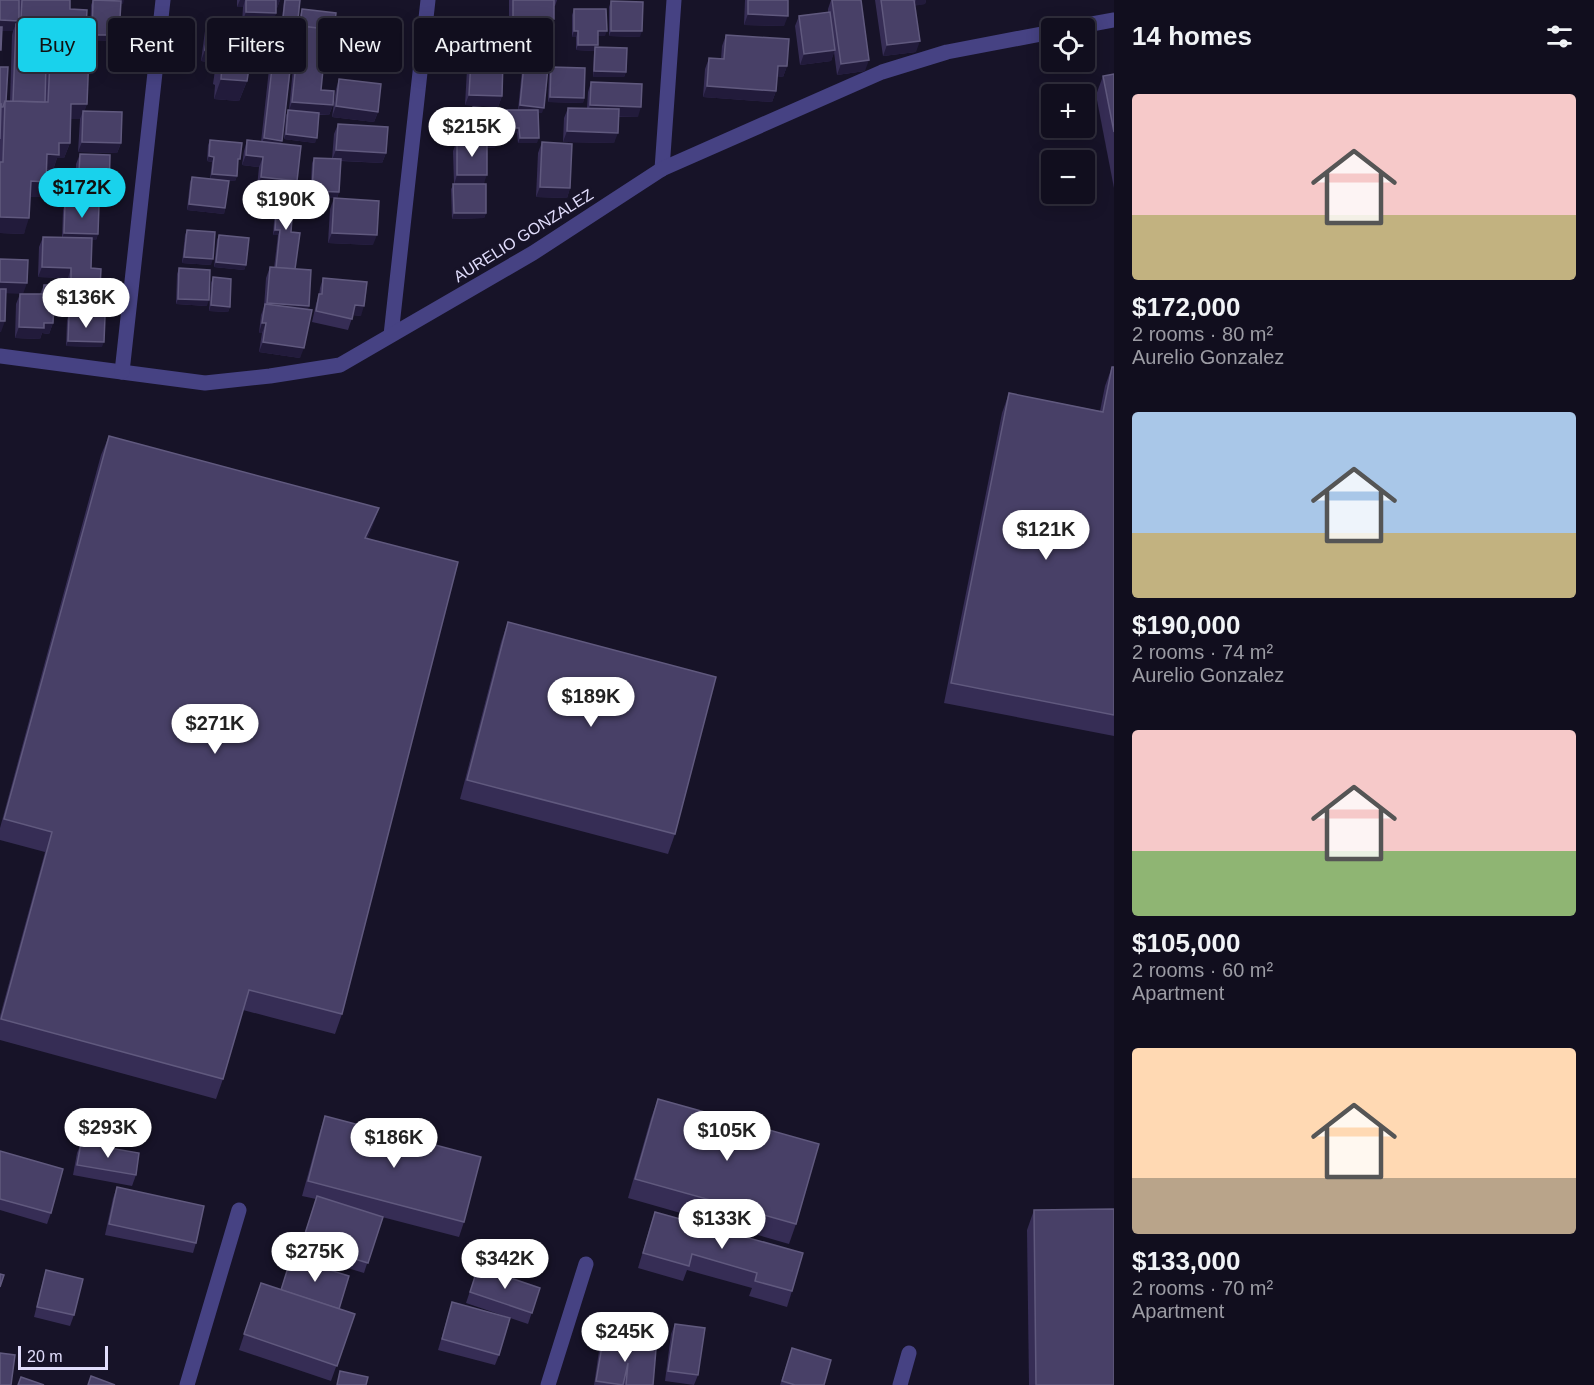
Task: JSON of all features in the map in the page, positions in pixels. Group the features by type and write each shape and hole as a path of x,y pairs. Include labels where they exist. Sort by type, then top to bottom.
{"street":[{"path":"122,372 164,0"},
{"path":"391,335 428,0"},
{"path":"662,169 674,0"},
{"path":"1095,23 1114,20"},
{"name":"AURELIO GONZALEZ","path":"0,356 205,383 340,365 533,253 662,169 882,72 947,52 1041,34"},
{"path":"187,1385 239,1210"},
{"path":"548,1385 586,1264"},
{"path":"900,1385 909,1353"}],"building":[{"path":"0,0 19,0 18,21 0,20"},
{"path":"22,0 70,0 70,9 87,10 87,18 21,18"},
{"path":"93,0 121,1 120,18 108,18 108,35 96,35 96,18 92,18"},
{"path":"246,0 276,0 276,13 246,12"},
{"path":"285,0 300,0 298,18 283,18"},
{"path":"513,0 554,0 554,19 513,18"},
{"path":"748,0 788,0 788,16 748,14"},
{"path":"832,0 861,0 869,60 841,64"},
{"path":"881,0 914,0 920,41 887,45"},
{"path":"611,1 643,2 642,31 611,31"},
{"path":"302,9 336,13 335,18 318,18 318,29 306,27 306,18 301,18"},
{"path":"574,9 606,9 607,31 598,31 598,45 578,45 578,31 574,31"},
{"path":"830,12 835,50 804,54 799,16"},
{"path":"16,24 18,24 18,72 46,72 45,102 13,101"},
{"path":"0,27 2,27 1,50 0,50"},
{"path":"306,27 318,28 318,72 323,72 321,90 334,91 333,105 292,102 295,72 306,72"},
{"path":"726,35 789,39 787,66 778,66 776,91 707,86 709,58 724,59"},
{"path":"595,47 627,48 626,72 594,71"},
{"path":"0,67 8,67 6,101 3,107 0,104"},
{"path":"553,67 585,68 584,98 550,97"},
{"path":"49,72 88,72 87,104 71,104 70,143 59,143 59,155 47,154 46,182 31,181 29,218 0,217 0,162 3,162 5,101 48,102"},
{"path":"222,72 248,72 247,81 221,79"},
{"path":"272,72 290,72 282,141 264,138"},
{"path":"470,72 503,72 502,96 469,95"},
{"path":"523,72 548,72 544,108 520,105"},
{"path":"1114,74 1114,132 1103,76"},
{"path":"339,79 381,84 378,112 336,106"},
{"path":"591,82 642,84 641,107 590,105"},
{"path":"473,107 500,109 497,143 487,142 487,140 470,140"},
{"path":"568,108 619,109 618,133 567,131"},
{"path":"288,110 319,113 317,138 286,134"},
{"path":"505,110 538,110 539,138 520,138 519,128 505,128"},
{"path":"83,111 122,112 121,143 82,142"},
{"path":"338,124 388,127 386,153 336,150"},
{"path":"210,140 242,143 237,176 212,174 214,157 209,156"},
{"path":"247,140 301,146 297,181 261,177 263,157 246,155"},
{"path":"457,140 487,140 487,175 457,175"},
{"path":"542,142 572,144 570,188 540,187"},
{"path":"80,154 110,155 109,191 78,190"},
{"path":"314,158 341,159 339,192 312,191"},
{"path":"192,177 229,181 225,208 189,204"},
{"path":"453,184 486,184 486,213 454,213"},
{"path":"278,189 294,190 291,232 300,233 295,269 276,268 280,230 275,230"},
{"path":"334,198 379,201 377,235 332,233"},
{"path":"65,204 99,205 98,234 64,233"},
{"path":"187,230 215,232 213,259 184,257"},
{"path":"219,235 249,238 246,265 216,262"},
{"path":"43,237 92,238 91,268 101,269 99,307 71,306 71,268 42,267"},
{"path":"0,259 28,260 27,283 0,282"},
{"path":"270,267 311,270 309,306 267,303"},
{"path":"179,268 210,270 209,300 178,299"},
{"path":"213,277 231,279 230,307 211,305"},
{"path":"323,278 367,282 364,306 355,305 352,319 316,311 319,294 322,294"},
{"path":"44,285 55,285 53,323 44,323 44,328 19,327 20,294 43,294"},
{"path":"0,289 6,289 5,321 0,321"},
{"path":"265,304 312,310 304,348 263,342 266,323 262,323"},
{"path":"69,315 105,316 104,342 68,341"},
{"path":"1112,367 1114,367 1114,715 951,683 1009,393 1103,412"},
{"path":"109,436 379,508 365,538 458,562 342,1014 249,990 223,1079 1,1019 52,832 4,819"},
{"path":"508,622 716,677 675,834 467,780"},
{"path":"658,1099 819,1144 796,1224 635,1179"},
{"path":"325,1116 481,1157 464,1222 308,1181"},
{"path":"81,1143 139,1153 136,1175 77,1165"},
{"path":"0,1151 63,1169 51,1213 0,1199"},
{"path":"117,1187 204,1206 196,1243 109,1224"},
{"path":"317,1196 383,1217 368,1263 302,1243"},
{"path":"1114,1209 1114,1385 1036,1385 1034,1210"},
{"path":"655,1212 803,1253 792,1291 755,1281 757,1273 692,1254 689,1266 643,1253"},
{"path":"291,1258 349,1276 339,1309 281,1290"},
{"path":"478,1267 540,1288 532,1313 470,1292"},
{"path":"46,1270 83,1279 74,1315 37,1307"},
{"path":"0,1274 4,1275 0,1287"},
{"path":"261,1283 355,1314 337,1366 244,1334"},
{"path":"452,1302 510,1318 499,1355 442,1339"},
{"path":"675,1324 705,1328 698,1375 668,1371"},
{"path":"604,1334 631,1338 629,1347 656,1349 653,1385 626,1385 628,1363 623,1385 596,1381"},
{"path":"792,1348 831,1360 824,1385 795,1385 782,1381"},
{"path":"0,1353 15,1355 11,1385 0,1385"},
{"path":"340,1371 368,1377 366,1385 337,1385"},
{"path":"91,1376 115,1385 88,1385"},
{"path":"21,1377 44,1385 18,1385"}]}
